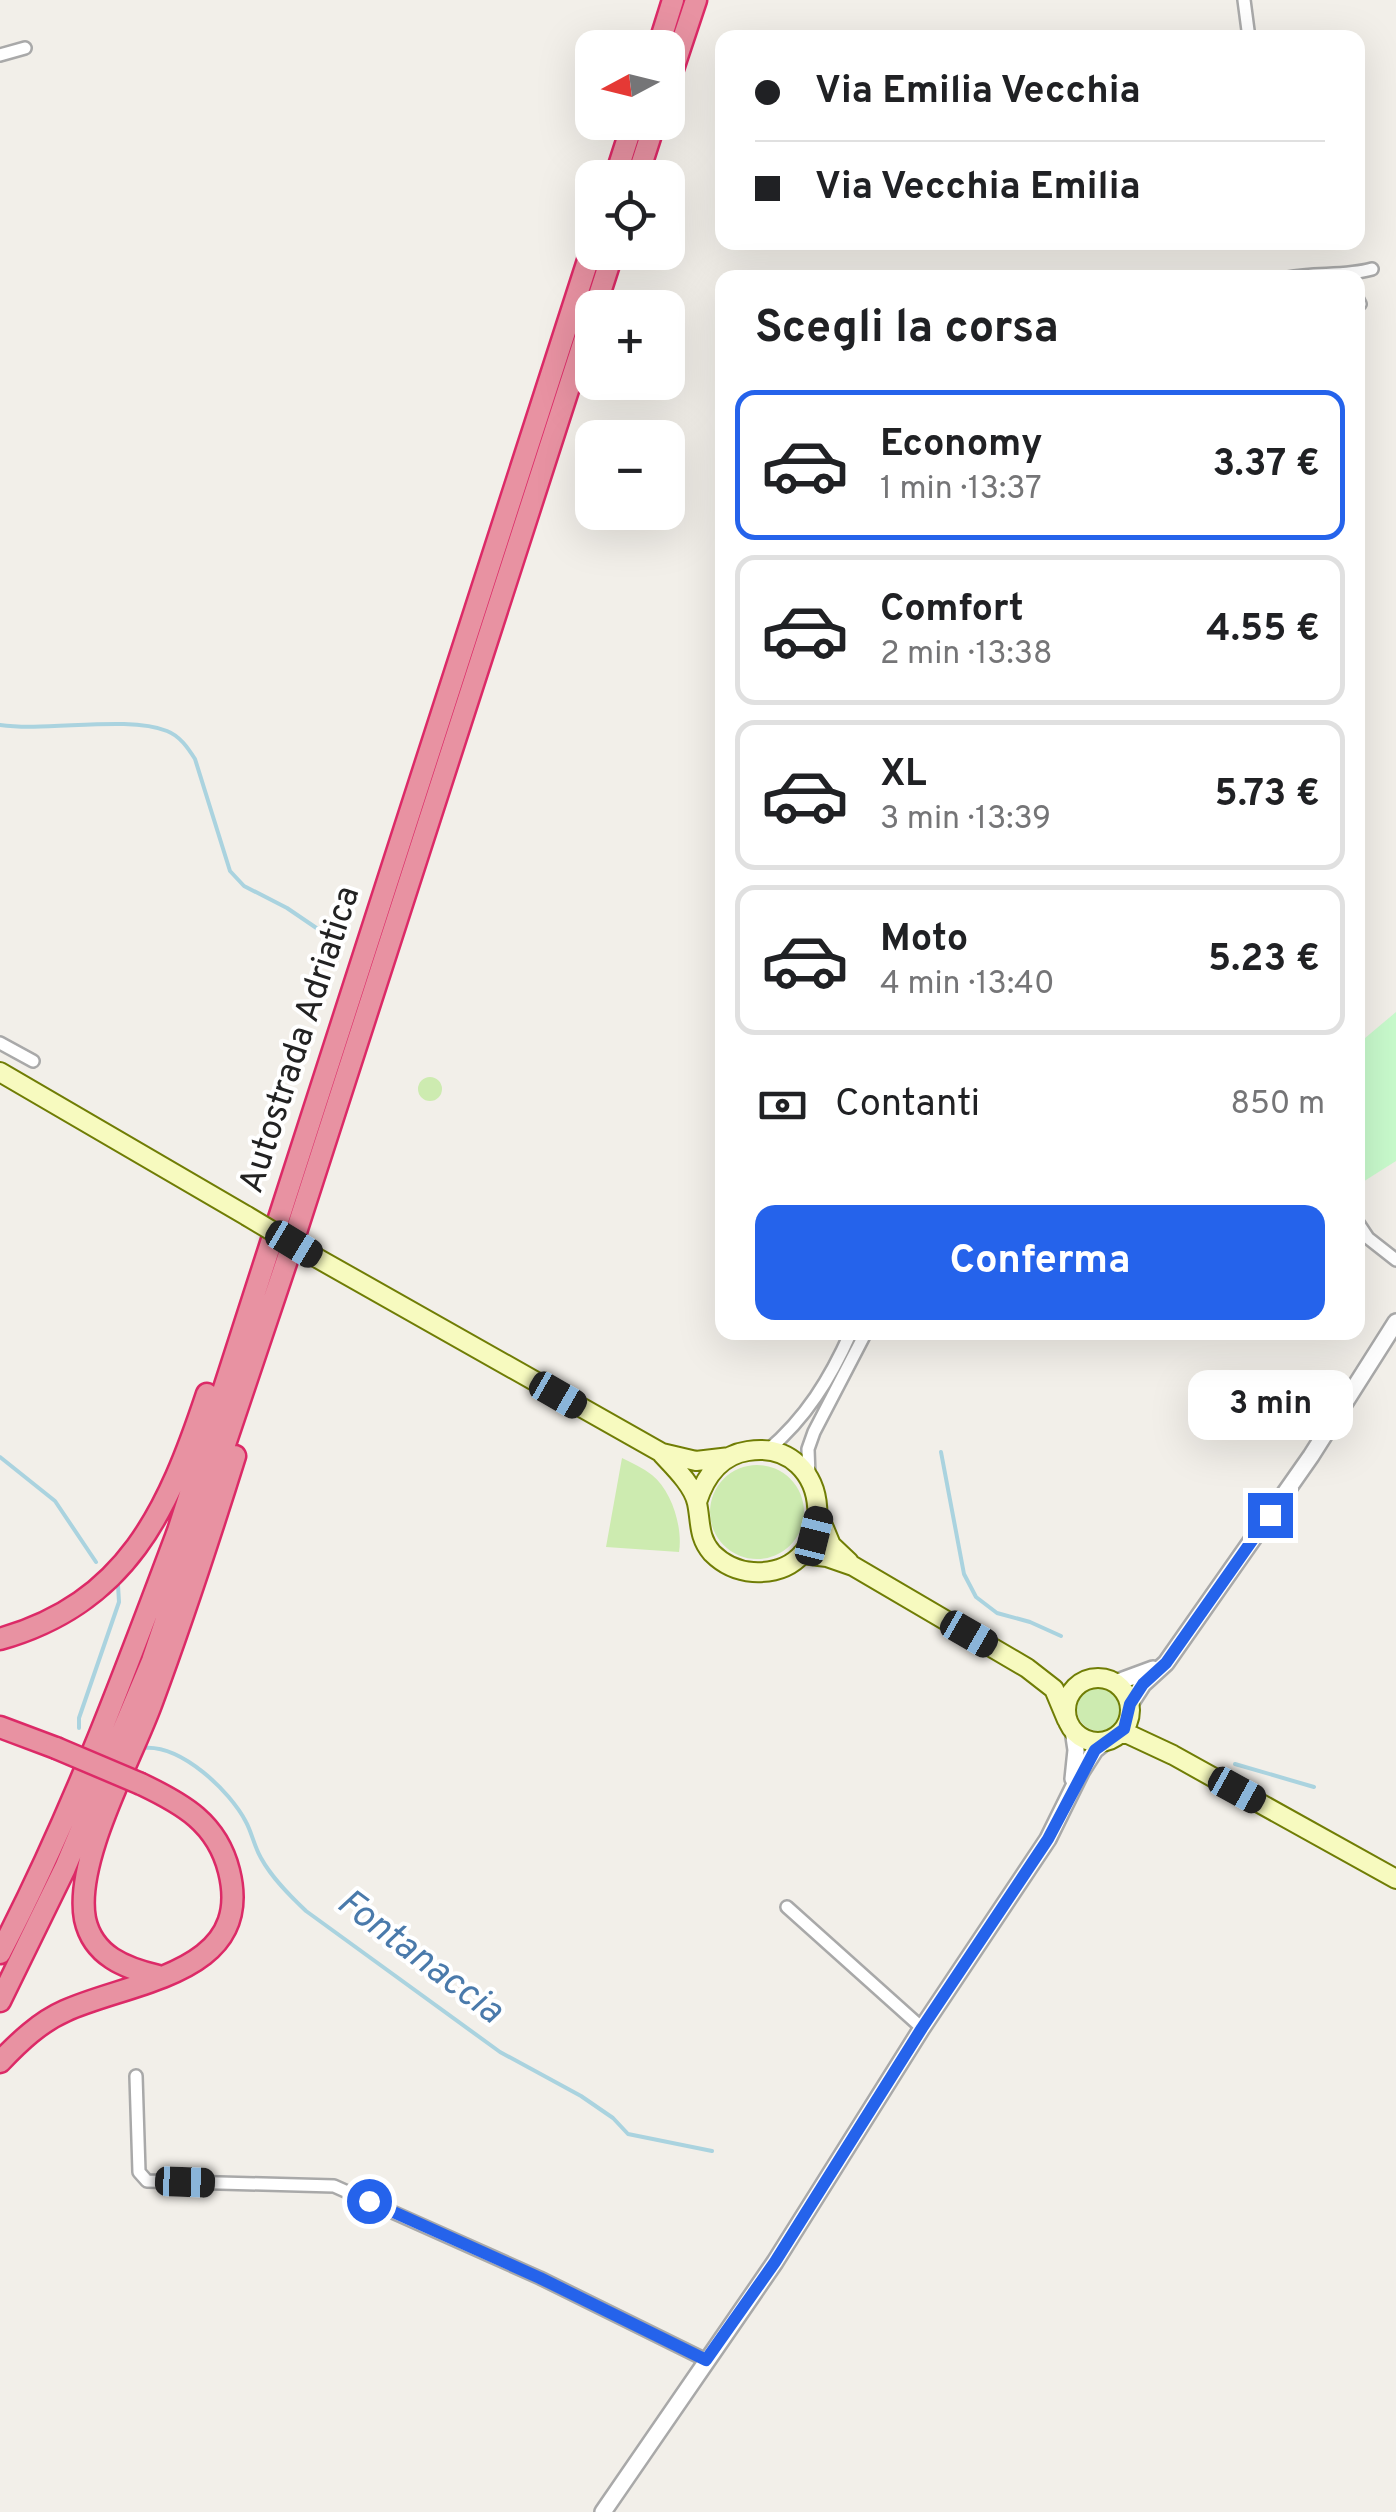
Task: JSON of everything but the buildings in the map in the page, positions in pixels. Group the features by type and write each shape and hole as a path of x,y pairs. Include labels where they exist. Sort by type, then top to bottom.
{"highway":[{"path":"664,30 673,0"},
{"path":"685,33 696,0"},
{"name":"Autostrada Adriatica","path":"0,1953 34,1887 122,1680 178,1531 585,270"},
{"name":"Autostrada Adriatica","path":"0,2000 65,1868 152,1662 286,1263 575,369"},
{"path":"0,1639 62,1616 91,1597 118,1572 158,1514 194,1433 293,1146 316,1100"},
{"path":"158,1976 123,1966 96,1944 85,1919 85,1881 98,1837 198,1576 244,1428 286,1263"},
{"path":"0,1727 186,1806 205,1824 224,1854 232,1890 224,1930 208,1953 182,1971 158,1976 134,1989 58,2014 29,2034 0,2062"}],"main road":[{"path":"0,1072 317,1258 662,1453 696,1461 748,1451 784,1456 811,1480 819,1516 814,1536 802,1554 785,1566 765,1573 744,1572 712,1553 702,1538 697,1502 703,1484 714,1468 730,1457"},
{"path":"662,1453 683,1477 697,1502"},
{"path":"819,1516 831,1545 853,1566"},
{"path":"802,1554 853,1566 1046,1676 1102,1678 1115,1683 1126,1694 1142,1728 1173,1755"},
{"path":"1027,1668 1054,1690 1070,1724 1084,1739 1128,1734 1396,1879"},
{"path":"1070,1724 1069,1696 1089,1679"},
{"path":"1112,1738 1130,1708"}],"street":[{"path":"1244,0 1248,30"},
{"path":"0,55 25,48"},
{"path":"1365,271 1372,270"},
{"path":"0,1042 33,1061"},
{"path":"1365,1234 1396,1260"},
{"path":"1130,1708 1143,1684 1166,1663 1311,1456 1396,1322"},
{"path":"767,1451 788,1434 815,1402 847,1340"},
{"path":"811,1480 806,1467 808,1450 862,1340"},
{"path":"1115,1683 1166,1663"},
{"path":"1070,1724 1076,1750 1070,1798"},
{"path":"603,2512 775,2262 922,2028 1048,1839 1095,1750 1112,1738"},
{"path":"788,1907 922,2028"},
{"path":"136,2076 140,2172 148,2182 334,2186 540,2278 706,2360"}],"green space":[{"path":"1396,1012 1396,1161 1365,1181 1365,1038"},
{"path":"430,1077 442,1089 430,1101 418,1089"},
{"path":"622,1458 652,1475 665,1490 677,1521 679,1552 606,1547"},
{"path":"757,1465 775,1468 790,1479 801,1494 801,1530 790,1545 775,1556 757,1559 739,1556 724,1545 713,1530 710,1512 713,1494 724,1479 739,1468"},
{"path":"1099,1687 1114,1694 1121,1709 1114,1724 1099,1731 1084,1724 1077,1709 1084,1694"}],"waterway":[{"path":"0,725 131,724 172,733 195,759 230,871 244,886 287,908 337,942"},
{"path":"941,1452 964,1574 976,1597 997,1613 1061,1636"},
{"name":"Fontanaccia","path":"0,1457 55,1501 96,1562"},
{"name":"Fontanaccia","path":"79,1728 79,1718 119,1602 118,1585"},
{"name":"Fontanaccia","path":"143,1748 173,1754 203,1772 239,1810 265,1865 306,1911 500,2052 581,2096 613,2118 628,2134 712,2151"},
{"path":"1235,1764 1314,1787"}],"route":[{"path":"369,2201 540,2278 706,2360 775,2262 922,2028 1048,1839 1095,1750 1124,1729 1130,1704 1143,1684 1166,1663 1270,1515"}]}
